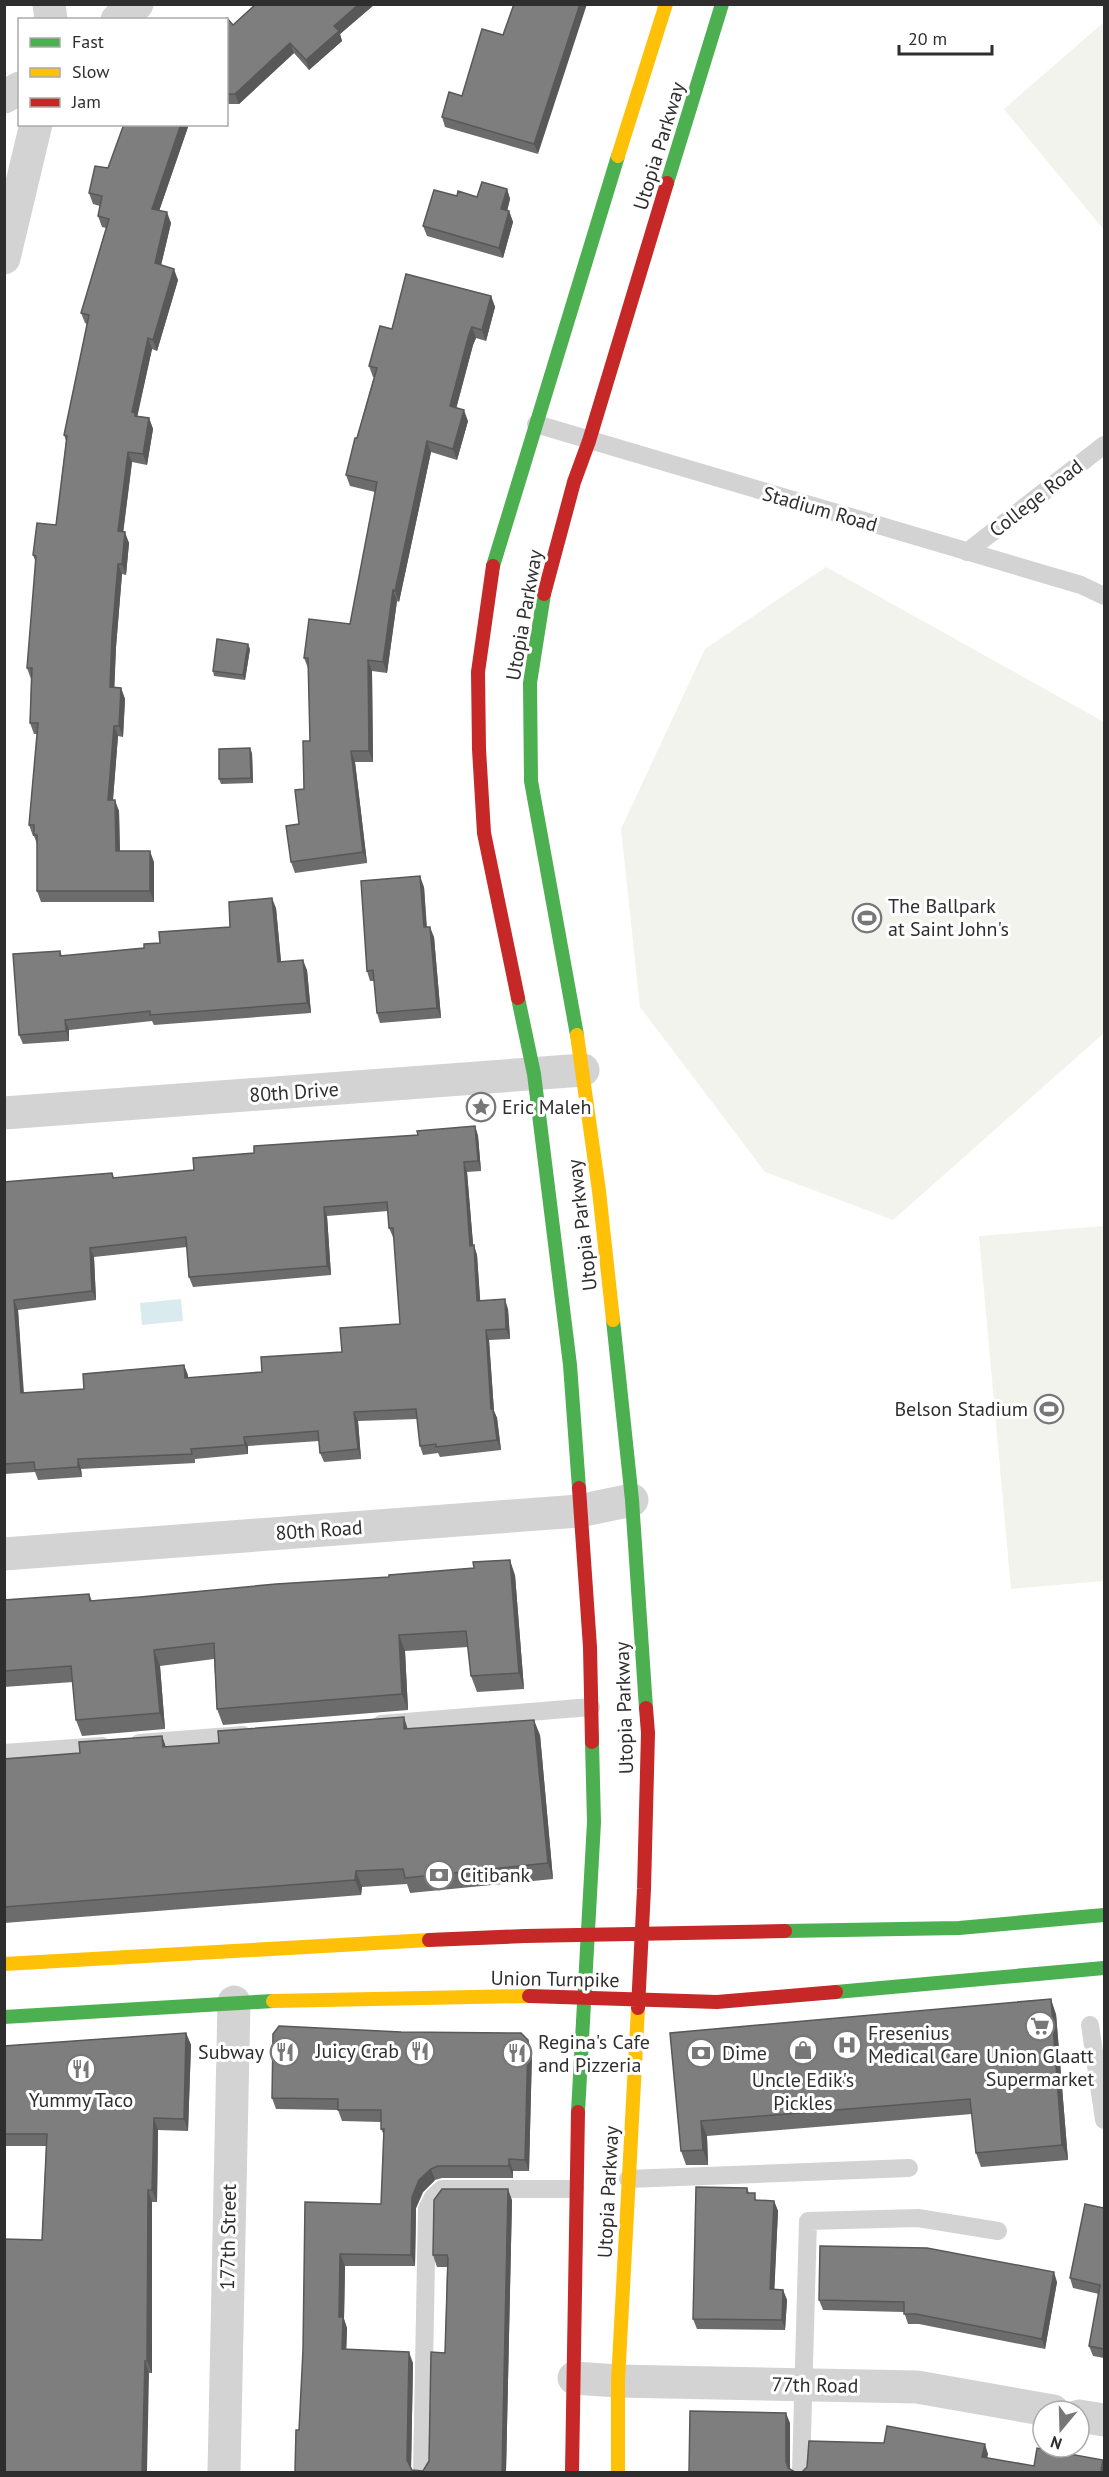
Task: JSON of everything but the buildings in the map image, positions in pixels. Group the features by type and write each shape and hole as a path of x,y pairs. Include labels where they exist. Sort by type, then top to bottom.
{"main road":[{"name":"Utopia Parkway","path":"572,2472 575,2189 583,1997 594,1822 590,1647 570,1365 534,1074 484,833 479,749 478,672 490,576 666,4"},
{"name":"Utopia Parkway","path":"618,2472 618,2381 638,2000 648,1733 632,1500 599,1191 583,1070 531,781 530,683 544,591 574,482 589,441 722,4"},
{"name":"Union Turnpike","path":"4,1964 244,1949 587,1934 959,1928 1104,1915"},
{"name":"Union Turnpike","path":"4,2017 234,2002 536,1996 717,2002 1104,1968"}],"street":[{"path":"120,18 137,4"},
{"path":"4,97 18,89"},
{"path":"4,258 36,126"},
{"name":"80th Drive","path":"4,1113 583,1070"},
{"name":"80th Road","path":"4,1554 579,1511 632,1500"},
{"name":"177th Street","path":"224,2472 234,2002"},
{"name":"77th Road","path":"574,2378 618,2381 917,2387 1031,2407"}],"lane":[{"name":"Stadium Road","path":"536,424 1081,585 1104,596"},
{"name":"College Road","path":"967,552 1104,445"},
{"path":"363,1725 591,1707"},
{"path":"4,1753 255,1734"},
{"path":"1090,2025 1100,2060 1104,2120"},
{"path":"628,2179 909,2168"},
{"path":"422,2472 427,2209 433,2197 442,2189 575,2189"},
{"path":"801,2472 808,2221 918,2218 998,2231"}],"shaded area":[{"path":"1104,22 1104,230 1004,109"},
{"name":"The Ballpark at Saint John's","path":"826,567 1104,722 1104,1033 893,1220 765,1172 640,1007 621,829 705,649"},
{"name":"Belson Stadium","path":"1104,1226 1104,1581 1011,1589 979,1236"},
{"path":"181,1299 183,1321 142,1325 140,1303"}],"traffic: fast":[{"path":"667,183 722,4"},
{"path":"493,566 618,156"},
{"path":"544,594 530,683 531,781 577,1035"},
{"path":"518,998 534,1074 570,1365 579,1488"},
{"path":"613,1320 632,1500 646,1708"},
{"path":"578,2112 594,1822 592,1742"},
{"path":"785,1931 959,1928 1104,1915"},
{"path":"836,1992 1104,1968"},
{"path":"4,2017 273,2001"}],"traffic: slow":[{"path":"618,156 666,4"},
{"path":"577,1035 599,1191 613,1320"},
{"path":"4,1964 429,1940"},
{"path":"273,2001 529,1996"},
{"path":"618,2472 618,2381 638,2008"}],"traffic: jam":[{"path":"544,594 574,482 589,441 667,183"},
{"path":"493,566 478,672 479,749 484,833 518,998"},
{"path":"579,1488 590,1647 592,1742"},
{"path":"638,2008 644,1889 648,1733 646,1708"},
{"path":"429,1940 785,1931"},
{"path":"529,1996 717,2002 836,1992"},
{"path":"572,2472 578,2112"}],"place":[{"name":"The Ballpark at Saint John's","path":"867,918"},
{"name":"Eric Maleh","path":"481,1107"},
{"name":"Belson Stadium","path":"1049,1409"},
{"name":"Citibank","path":"439,1875"},
{"name":"Union Glaatt Supermarket","path":"1040,2026"},
{"name":"Fresenius Medical Care","path":"847,2045"},
{"name":"Uncle Edik's Pickles","path":"803,2050"},
{"name":"Juicy Crab","path":"420,2051"},
{"name":"Subway","path":"285,2052"},
{"name":"Regina's Cafe and Pizzeria","path":"517,2053"},
{"name":"Dime","path":"701,2053"},
{"name":"Yummy Taco","path":"81,2069"}]}
